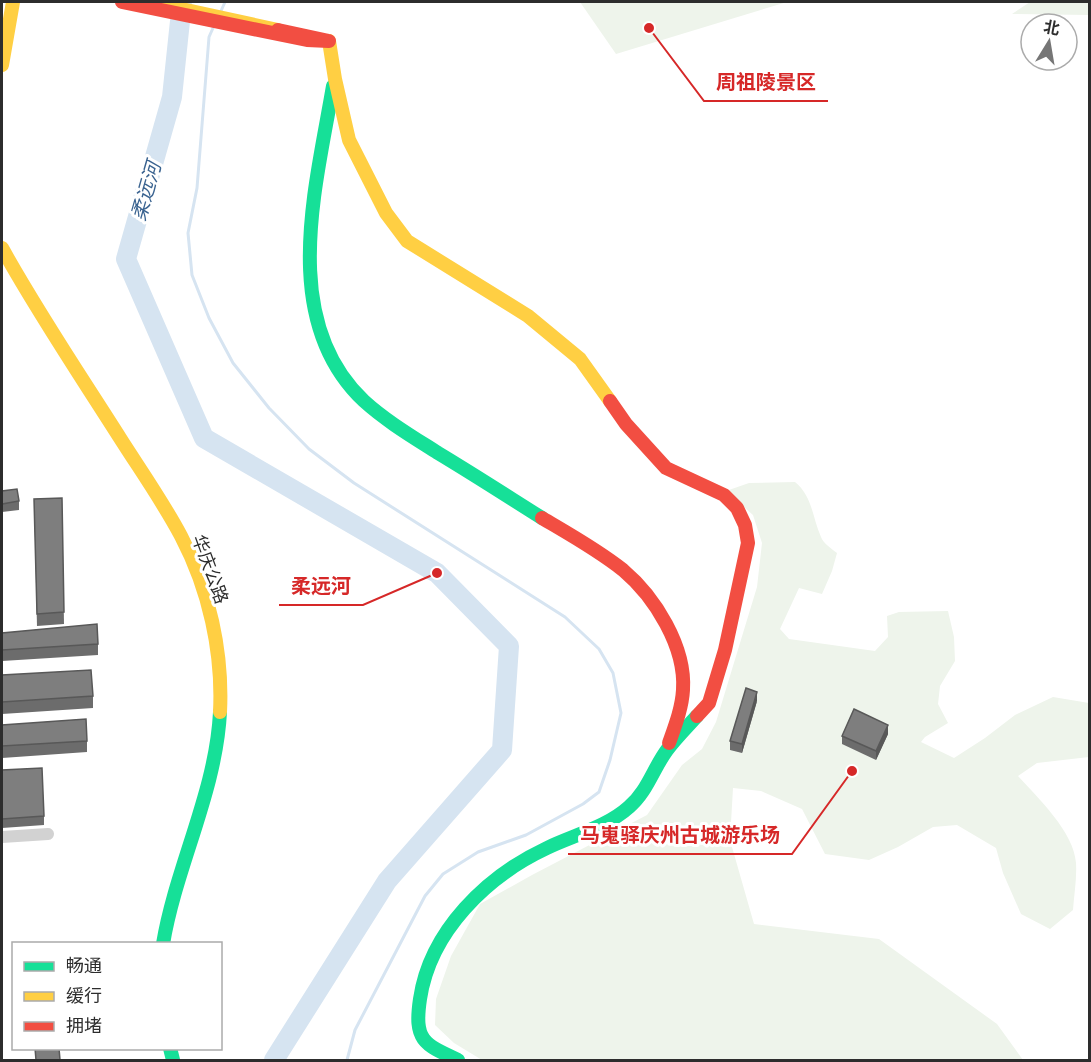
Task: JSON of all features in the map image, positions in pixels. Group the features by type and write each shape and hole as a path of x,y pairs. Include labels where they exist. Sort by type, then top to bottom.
{"main road":[{"path":"2,36 8,2"},
{"path":"2,65 14,2"},
{"path":"10,17 22,2"},
{"path":"122,2 329,41 334,79 350,140 386,213 407,241 528,316 580,359 626,424 666,468 724,495 737,508 745,525 748,543 746,561 709,703 666,752"},
{"path":"149,2 308,38"},
{"path":"334,79 314,206 310,255 315,321 324,345 358,394 382,415 410,435 605,557 629,576 664,624 678,654 684,681 679,712 666,752 647,786 630,807 612,819 545,849 509,869 483,889 460,912 448,930 433,956 421,993 417,1021 420,1034 431,1048 458,1060"},
{"name":"华庆公路","path":"2,248 173,522 197,573 209,613 219,678 220,705 217,743 204,798 177,878 163,942"},
{"name":"华庆公路","path":"2,261 169,526 192,574 206,624 214,678 212,743 198,798 172,876 158,942"}],"street":[{"path":"2,837 48,834"}],"shaded area":[{"path":"580,2 787,2 616,54"},
{"path":"1030,2 1089,2 1089,15 1079,15 1079,12 1012,14"},
{"path":"795,482 809,501 822,539 837,553 822,594 799,588 780,629 789,639 875,651 888,637 887,616 899,612 948,611 954,637 955,661 940,686 938,704 948,723 921,742 954,758 1015,715 1053,697 1089,703 1089,757 1037,763 1018,776 1054,816 1074,851 1076,881 1073,910 1050,929 1021,914 1003,873 996,848 957,825 933,827 869,860 825,854 802,809 761,791 733,788 730,840 754,924 879,939 997,1024 1023,1060 482,1060 454,1043 435,1025 436,999 451,956 480,904 647,815 682,765 702,749 716,722 757,587 762,543 753,515 726,491 749,483"}],"building":[{"path":"17,489 19,501 2,504 2,491"},
{"path":"62,498 64,612 37,614 34,499"},
{"path":"97,624 98,644 2,650 2,633"},
{"path":"91,670 93,696 2,702 2,675"},
{"path":"746,688 757,692 742,744 730,741"},
{"path":"854,709 888,725 876,751 842,736"},
{"path":"86,719 87,741 2,746 2,725"},
{"path":"42,768 44,816 2,819 2,770"},
{"path":"35,1050 59,1050 60,1060 36,1060"}],"waterway":[{"name":"柔远河","path":"182,2 172,97 126,259 204,438 437,573 509,646 502,750 387,881 274,1060"},
{"path":"221,11 225,2"},
{"path":"213,28 209,37 197,188 188,233 192,275 209,318 233,363 269,408 309,449 354,483 565,617 599,649 613,673 621,713 610,760 599,792 583,804 526,835 478,852 443,874 425,896 355,1030 347,1060"}],"traffic: fast":[{"path":"333,86 313,209 310,251 312,292 320,332 337,368 364,401 390,422 542,518"},
{"path":"163,942 177,886 204,800 217,742 220,712"},
{"path":"458,1060 429,1044 420,1032 418,1024 420,999 426,974 449,929 465,908 503,874 547,848 611,820 629,807 641,794 667,750 697,716"},
{"path":"170,1050 173,1060"}],"traffic: slow":[{"path":"2,65 13,2"},
{"path":"149,2 278,30"},
{"path":"329,41 349,140 386,213 407,241 528,316 580,359 610,401"},
{"path":"2,248 45,320 167,511 191,556 212,621 219,667 220,712"}],"traffic: jam":[{"path":"122,2 307,40 329,41 278,30"},
{"path":"610,401 626,424 666,468 724,495 737,508 745,525 748,543 725,650 709,703 697,716"},
{"path":"542,518 594,549 623,570 657,608 674,640 683,674 680,710 669,743"}],"place":[{"name":"周祖陵景区","path":"649,28"},
{"name":"柔远河","path":"437,573"},
{"name":"马嵬驿庆州古城游乐场","path":"852,771"}]}
